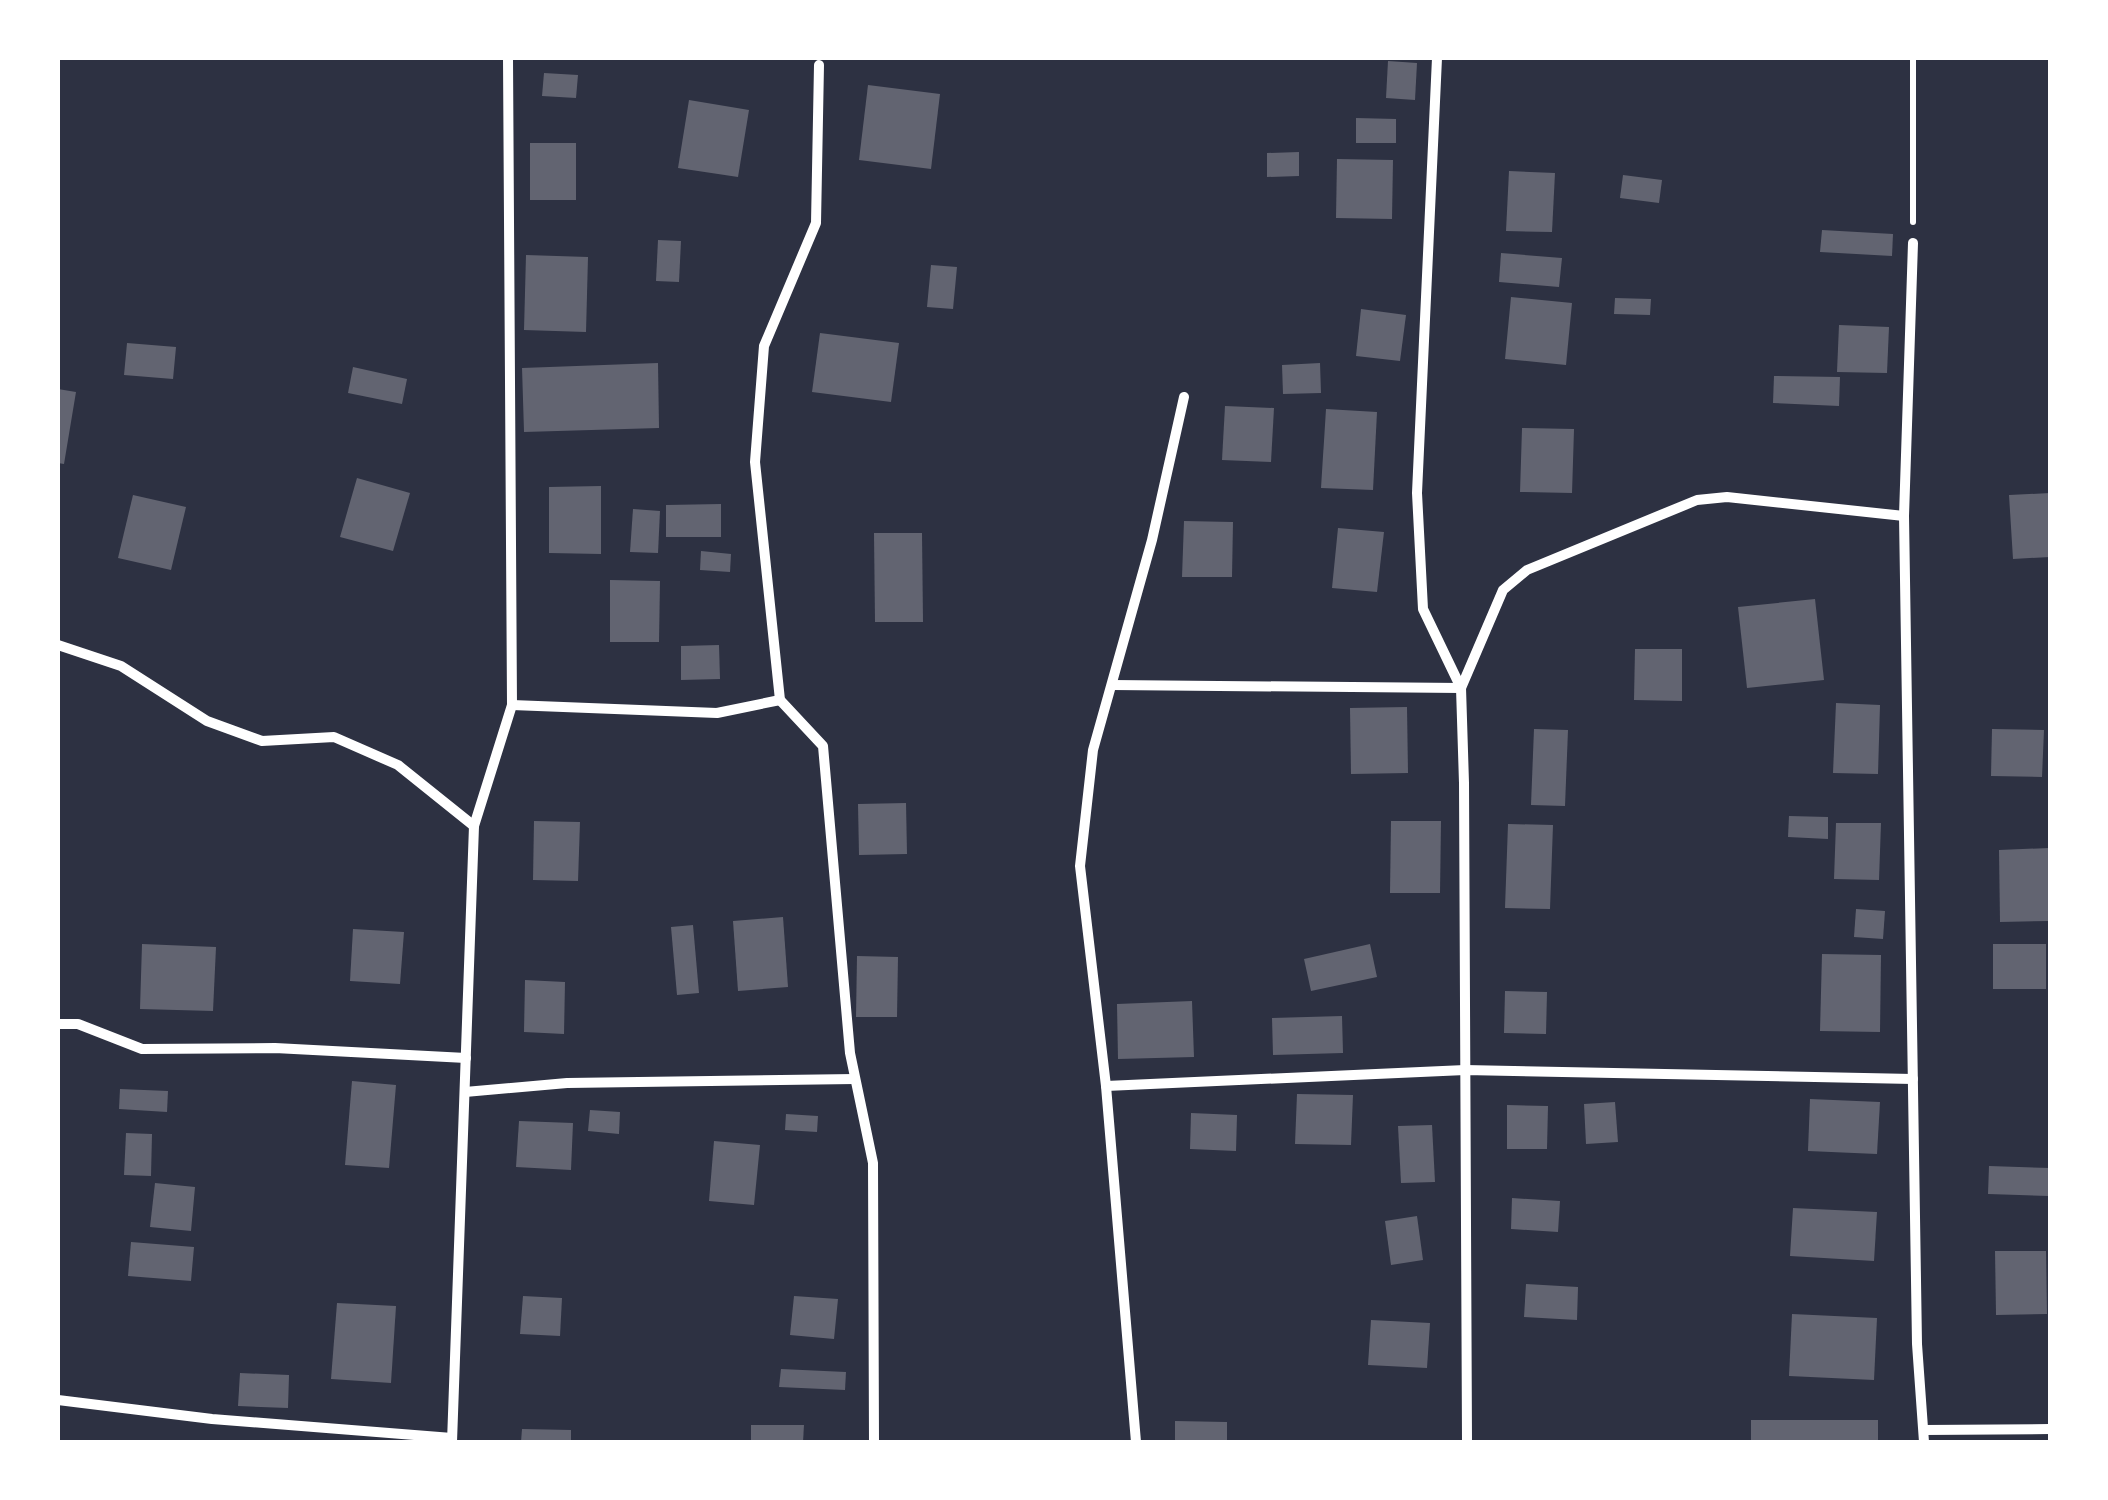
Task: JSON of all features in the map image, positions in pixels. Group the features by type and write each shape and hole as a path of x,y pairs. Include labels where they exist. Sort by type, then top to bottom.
{"street":[{"path":"58,1400 212,1419 452,1440 474,826 512,705 508,58"},
{"path":"1437,58 1417,493 1423,608 1461,688"},
{"path":"818,65 816,223 764,346 755,462 780,700 823,746 850,1054 873,1163 874,1442"},
{"path":"1913,243 1904,516 1917,1344 1924,1442"},
{"path":"1136,1442 1106,1086 1080,866 1093,750 1152,540 1184,397"},
{"path":"1467,1442 1461,688 1503,590 1527,570 1696,500 1727,497 1904,516"},
{"path":"58,645 121,666 208,720 262,741 334,736 398,765 474,826"},
{"path":"1112,685 1461,688"},
{"path":"512,705 717,713 780,700"},
{"path":"58,1024 78,1024 142,1049 276,1048 466,1058"},
{"path":"1106,1086 1465,1070 1913,1079"},
{"path":"465,1092 568,1083 855,1079"},
{"path":"1924,1430 2050,1429"}],"path":[{"path":"1913,58 1913,243"}],"building":[{"path":"1388,61 1417,63 1415,100 1386,98"},
{"path":"544,73 578,75 576,98 542,96"},
{"path":"868,85 940,94 931,169 859,160"},
{"path":"689,100 749,110 738,177 678,168"},
{"path":"1356,118 1396,119 1396,143 1356,143"},
{"path":"530,143 576,143 576,200 530,200"},
{"path":"1299,152 1299,176 1267,177 1267,153"},
{"path":"1337,159 1393,160 1392,219 1336,218"},
{"path":"1509,171 1555,173 1552,232 1506,231"},
{"path":"1623,175 1662,180 1659,203 1620,198"},
{"path":"1822,230 1893,234 1892,256 1820,252"},
{"path":"658,240 681,241 679,282 656,281"},
{"path":"1501,253 1562,258 1559,287 1499,282"},
{"path":"526,255 588,257 586,332 524,330"},
{"path":"931,265 957,267 953,309 927,307"},
{"path":"1511,297 1572,303 1566,365 1505,359"},
{"path":"1615,298 1651,299 1650,315 1614,314"},
{"path":"1361,309 1406,315 1400,361 1356,356"},
{"path":"1839,325 1889,327 1887,373 1837,372"},
{"path":"820,333 899,343 891,402 812,392"},
{"path":"127,343 176,347 173,379 124,375"},
{"path":"658,363 659,428 524,432 522,368"},
{"path":"1320,363 1321,393 1283,394 1282,365"},
{"path":"353,367 407,379 402,404 348,393"},
{"path":"1774,376 1840,377 1839,406 1773,403"},
{"path":"58,389 76,392 64,464 58,463"},
{"path":"1225,406 1274,408 1271,462 1222,460"},
{"path":"1326,409 1377,412 1373,490 1321,488"},
{"path":"1522,428 1574,429 1572,493 1520,492"},
{"path":"357,478 410,493 393,551 340,537"},
{"path":"601,486 601,554 549,553 549,487"},
{"path":"2050,493 2050,557 2013,559 2009,495"},
{"path":"133,495 186,507 171,570 118,558"},
{"path":"721,504 721,537 666,537 666,505"},
{"path":"633,509 660,511 658,553 630,552"},
{"path":"1184,521 1233,522 1232,577 1182,577"},
{"path":"1338,528 1384,532 1377,592 1332,588"},
{"path":"874,533 922,533 923,622 875,622"},
{"path":"701,551 731,554 730,572 700,570"},
{"path":"610,580 660,581 659,642 610,642"},
{"path":"1815,599 1824,680 1747,688 1738,607"},
{"path":"719,645 720,679 681,680 681,646"},
{"path":"1635,649 1682,649 1682,701 1634,700"},
{"path":"1836,703 1880,705 1878,774 1833,773"},
{"path":"1407,707 1408,773 1351,774 1350,708"},
{"path":"1534,729 1568,730 1565,806 1531,805"},
{"path":"1992,729 2044,730 2042,777 1991,776"},
{"path":"906,803 907,854 859,855 858,804"},
{"path":"1789,816 1828,817 1828,839 1788,837"},
{"path":"534,821 580,822 578,881 533,880"},
{"path":"1391,821 1441,821 1440,893 1390,893"},
{"path":"1836,823 1881,823 1879,880 1834,879"},
{"path":"1508,824 1553,825 1550,909 1505,908"},
{"path":"2049,848 2050,921 2000,922 1999,850"},
{"path":"1856,909 1885,911 1883,939 1854,937"},
{"path":"783,917 788,987 738,991 733,921"},
{"path":"693,925 699,993 677,995 671,927"},
{"path":"353,929 404,932 400,984 350,981"},
{"path":"142,944 216,947 213,1011 140,1009"},
{"path":"1370,944 1377,977 1311,991 1304,959"},
{"path":"1993,944 2046,944 2046,989 1993,989"},
{"path":"1822,954 1881,955 1880,1032 1820,1031"},
{"path":"857,956 898,957 897,1017 856,1017"},
{"path":"525,980 565,982 564,1034 524,1032"},
{"path":"1505,991 1547,992 1546,1034 1504,1033"},
{"path":"1192,1001 1194,1057 1118,1059 1117,1004"},
{"path":"1342,1016 1343,1053 1273,1055 1272,1018"},
{"path":"352,1081 396,1085 389,1168 345,1165"},
{"path":"120,1089 168,1091 167,1112 119,1109"},
{"path":"1297,1094 1353,1095 1351,1145 1295,1144"},
{"path":"1810,1099 1880,1102 1877,1154 1808,1151"},
{"path":"1615,1102 1618,1142 1586,1144 1584,1104"},
{"path":"1507,1105 1548,1106 1547,1149 1507,1149"},
{"path":"590,1110 620,1112 619,1134 588,1131"},
{"path":"1191,1113 1237,1115 1236,1151 1190,1149"},
{"path":"786,1114 818,1116 817,1132 785,1130"},
{"path":"519,1121 573,1123 571,1170 516,1167"},
{"path":"1432,1125 1435,1182 1401,1183 1398,1126"},
{"path":"126,1133 152,1134 151,1176 124,1175"},
{"path":"714,1141 760,1145 754,1205 709,1201"},
{"path":"1989,1166 2050,1168 2049,1196 1988,1194"},
{"path":"155,1183 195,1187 191,1231 150,1227"},
{"path":"1512,1198 1560,1201 1558,1232 1511,1229"},
{"path":"1793,1208 1877,1212 1874,1261 1790,1256"},
{"path":"1417,1216 1423,1260 1391,1265 1385,1221"},
{"path":"131,1242 194,1247 191,1281 128,1276"},
{"path":"1995,1251 2046,1251 2047,1314 1996,1315"},
{"path":"1526,1284 1578,1287 1577,1320 1524,1317"},
{"path":"523,1296 562,1298 560,1336 520,1334"},
{"path":"794,1296 838,1299 834,1339 790,1335"},
{"path":"337,1303 396,1306 391,1383 331,1379"},
{"path":"1792,1314 1877,1318 1874,1380 1789,1376"},
{"path":"1371,1320 1430,1323 1427,1368 1368,1365"},
{"path":"781,1369 846,1372 845,1390 779,1387"},
{"path":"240,1373 289,1375 288,1408 238,1406"},
{"path":"1751,1420 1878,1420 1878,1442 1751,1442"},
{"path":"1175,1421 1227,1422 1227,1442 1175,1442"},
{"path":"751,1425 804,1425 803,1442 751,1442"},
{"path":"522,1429 571,1430 571,1442 521,1442"}]}
